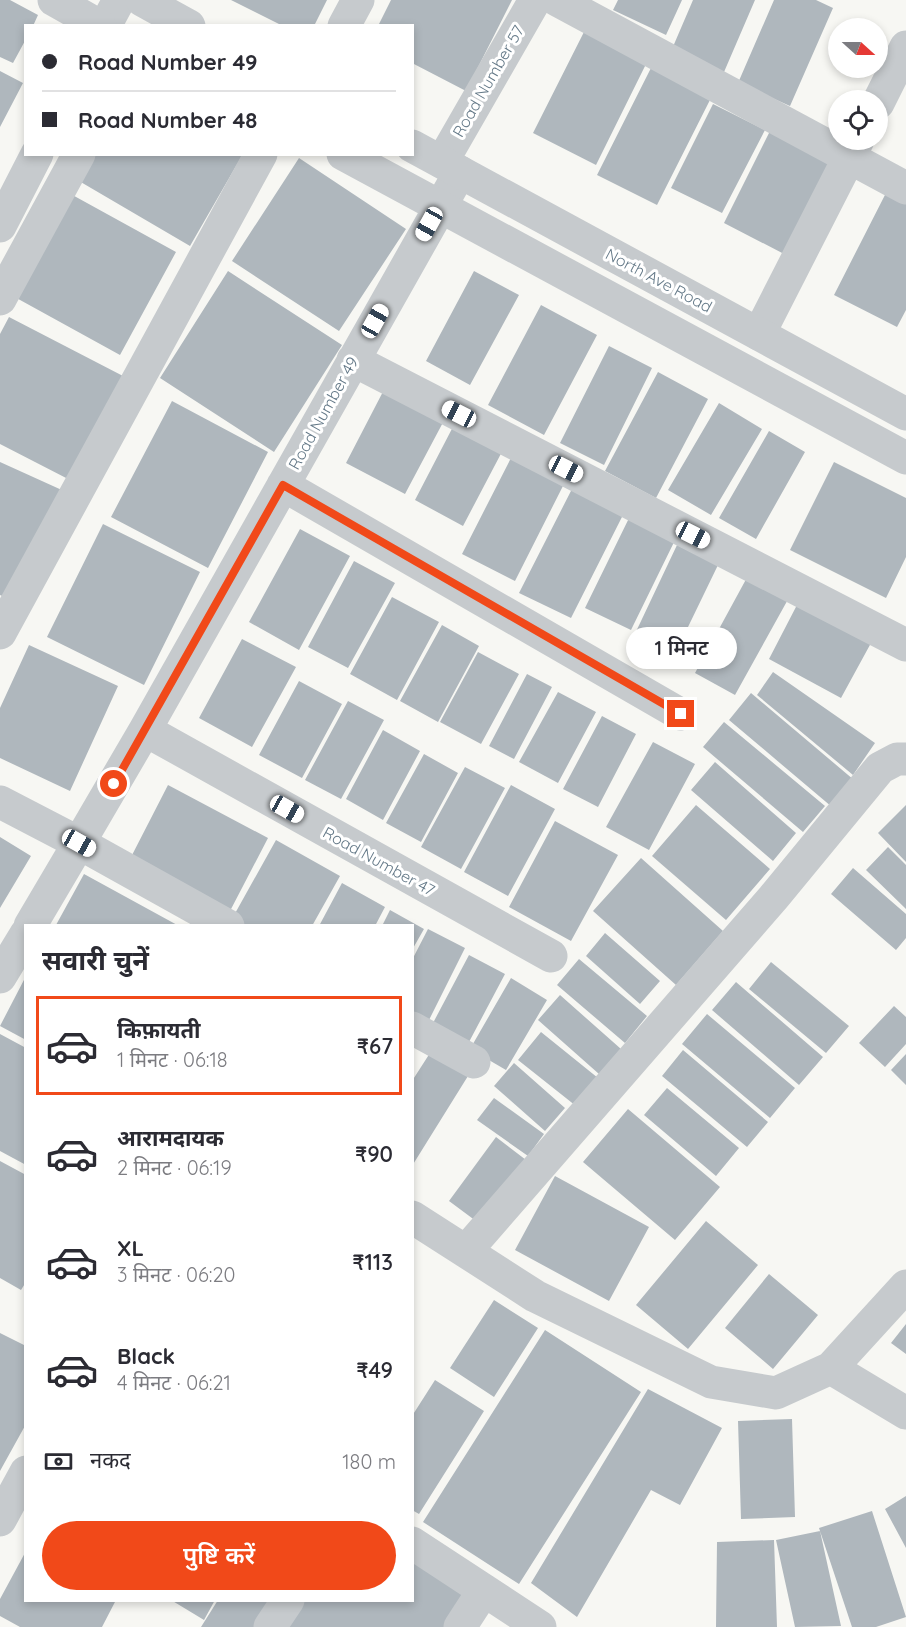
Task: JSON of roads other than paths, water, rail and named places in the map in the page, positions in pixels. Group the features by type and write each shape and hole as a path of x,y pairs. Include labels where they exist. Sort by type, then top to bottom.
{"street":[{"path":"54,0 96,24"},
{"path":"106,24 119,0"},
{"path":"345,24 358,0"},
{"name":"Road Number 57","path":"451,167 535,0"},
{"path":"557,0 828,135"},
{"path":"153,9 185,24"},
{"path":"884,90 906,47"},
{"name":"North Ave Road","path":"414,147 906,414"},
{"path":"759,334 853,150"},
{"path":"857,150 906,188"},
{"path":"0,226 37,156"},
{"path":"3,284 79,156"},
{"path":"0,633 260,156"},
{"path":"348,156 906,458"},
{"name":"Road Number 49","path":"31,924 145,730 439,205 451,167"},
{"path":"353,360 906,645"},
{"path":"283,485 681,714"},
{"name":"Road Number 47","path":"145,730 551,956"},
{"path":"466,1251 773,898 880,768 897,759 906,759"},
{"path":"0,802 79,843 215,922"},
{"path":"0,977 24,937"},
{"path":"414,1029 474,1062"},
{"path":"414,1218 535,1296 711,1382 776,1393 831,1368 906,1286"},
{"path":"831,1368 906,1413"},
{"path":"0,1520 24,1476"},
{"path":"414,1544 540,1627"},
{"path":"460,1627 484,1590"},
{"path":"270,1627 287,1602"}]}
